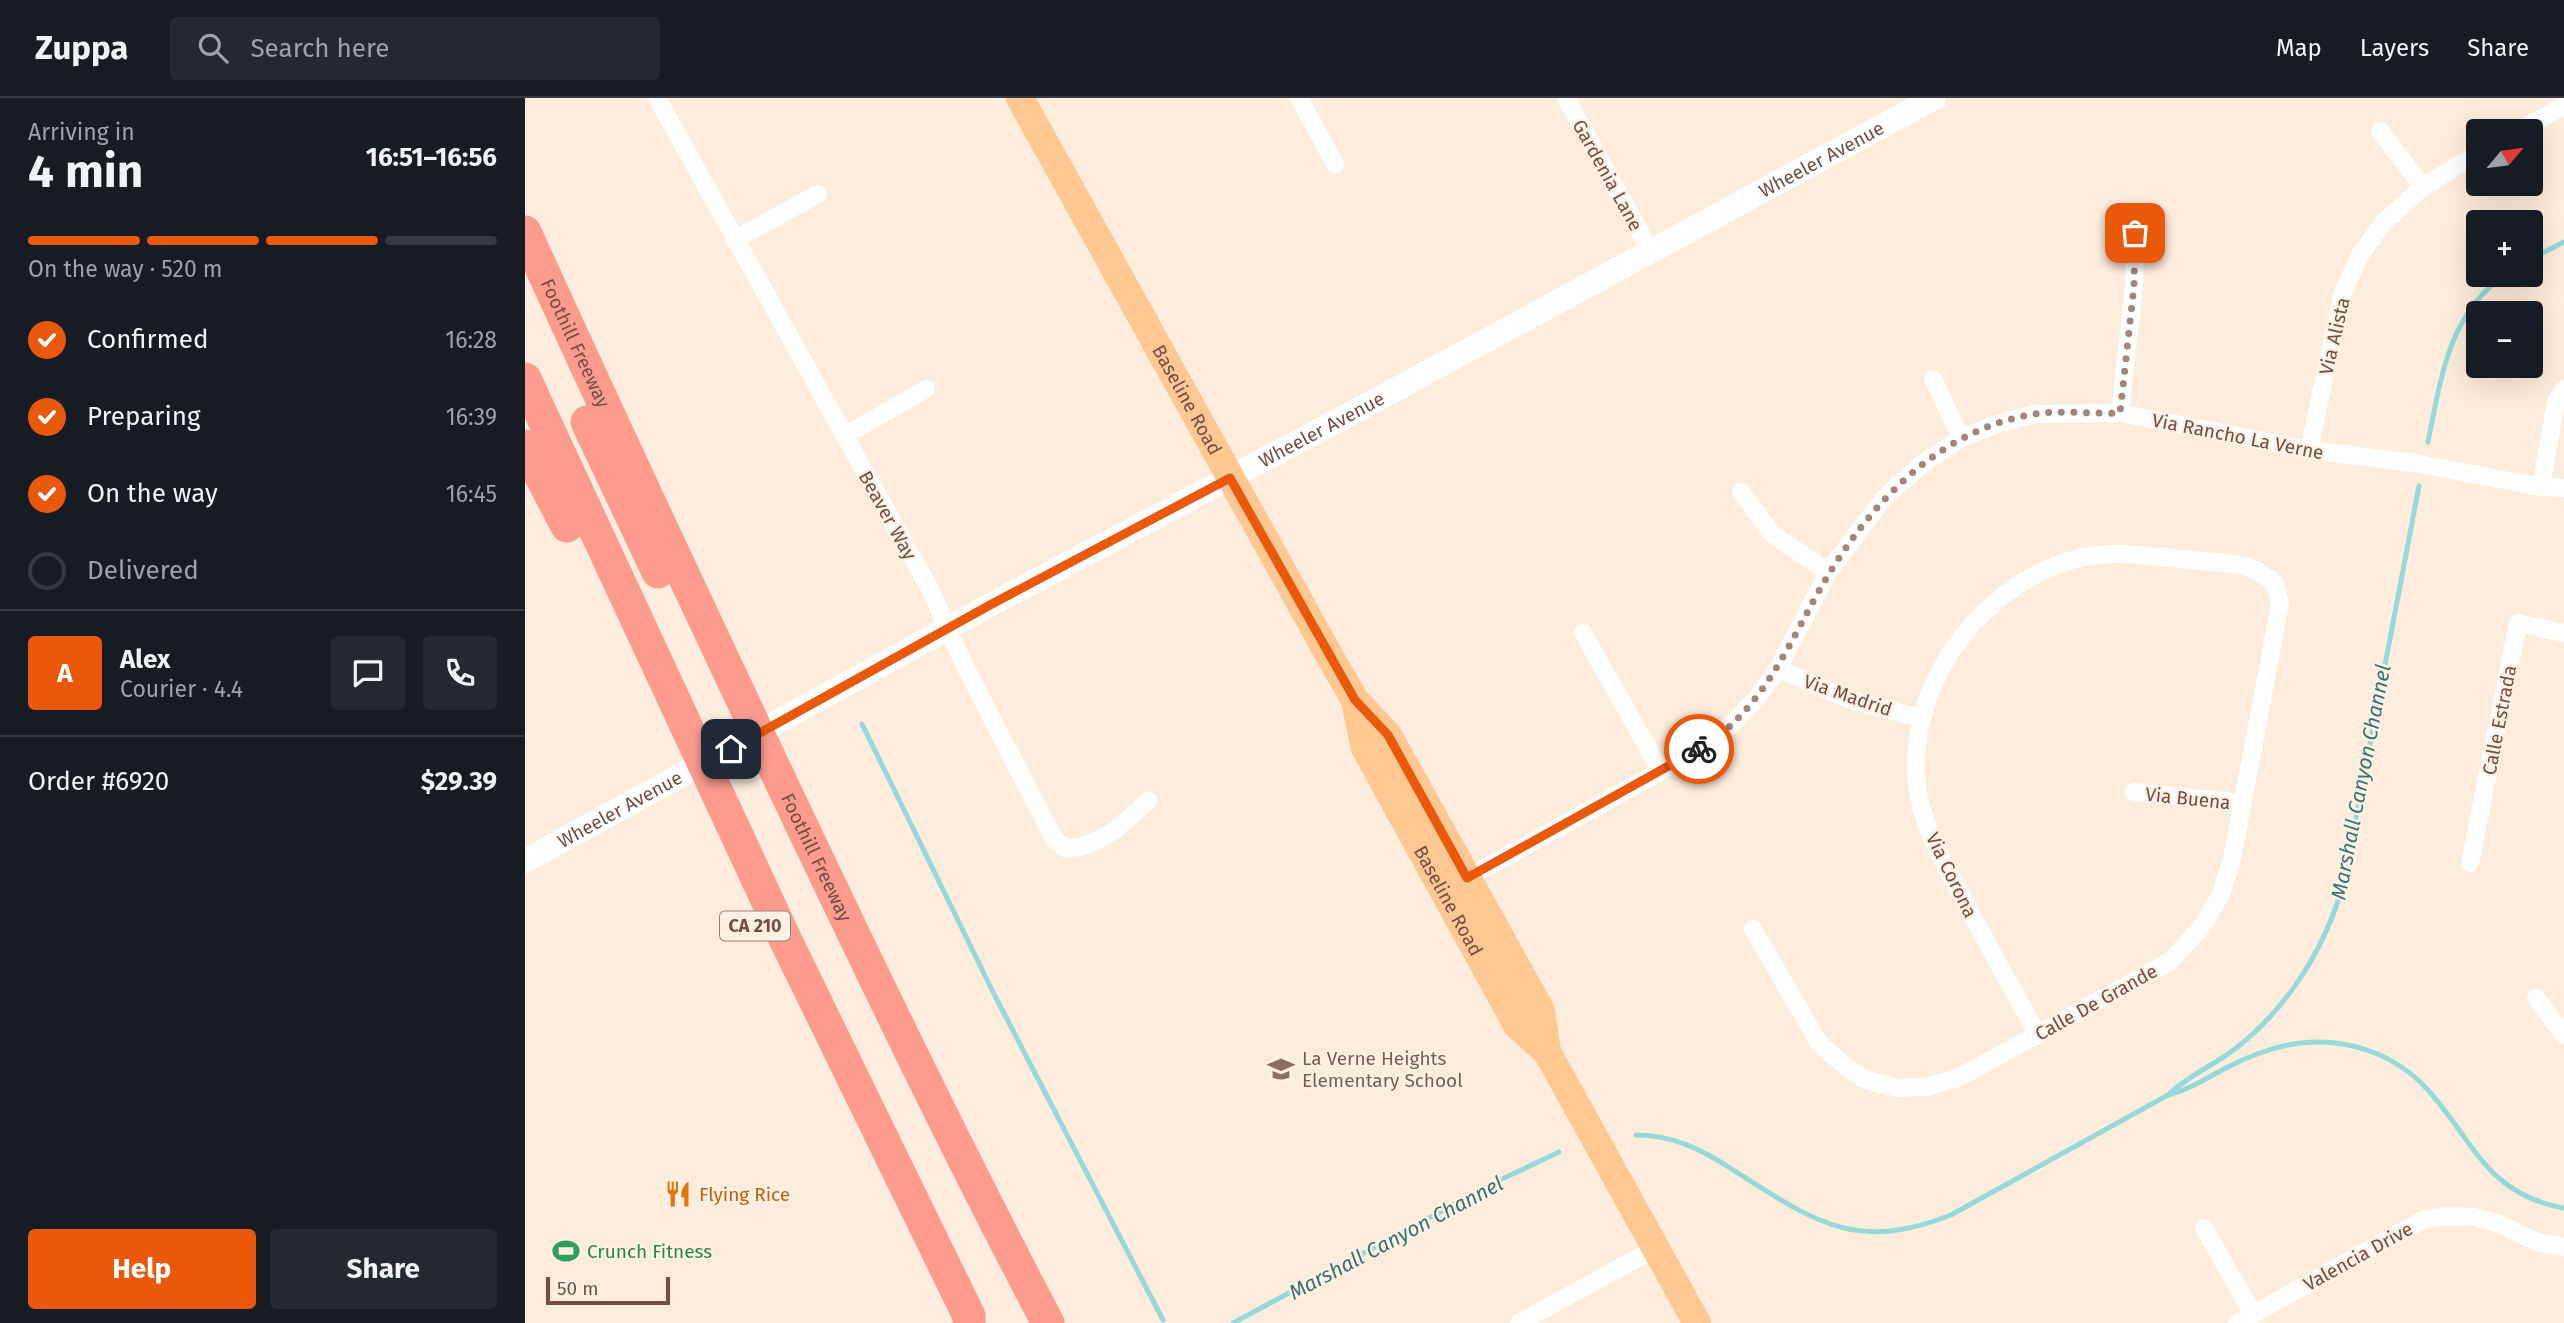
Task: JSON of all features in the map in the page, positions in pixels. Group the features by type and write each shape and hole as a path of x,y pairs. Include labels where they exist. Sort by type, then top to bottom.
{"highway":[{"name":"Foothill Freeway","path":"525,232 744,705 974,1181 1048,1323"},
{"path":"525,288 627,511 714,688 744,705"},
{"path":"525,379 776,918 969,1316 968,1323"},
{"name":"CA 210","path":"525,430 567,526 801,1023 904,1236 950,1323"},
{"path":"525,446 567,526"}],"main road":[{"name":"Baseline Road","path":"1020,98 1355,700 1388,735 1541,1011 1547,1052"},
{"name":"Wheeler Avenue","path":"525,861 949,628 1934,98"},
{"name":"Baseline Road","path":"1355,700 1365,748 1517,1025 1547,1052 1697,1323"}],"street":[{"name":"Beaver Way","path":"657,98 930,589 965,668 1054,839 1067,849 1085,847 1109,835 1148,801"},
{"path":"1299,98 1335,164"},
{"name":"Gardenia Lane","path":"1566,98 1651,252"},
{"path":"2540,119 2564,106"},
{"path":"2380,131 2423,187"},
{"name":"Via Alista","path":"2309,450 2342,295 2360,255 2385,222 2423,187 2466,160"},
{"path":"734,240 818,194"},
{"path":"2120,413 2134,286 2135,233"},
{"path":"1933,379 1961,438"},
{"path":"843,436 926,389"},
{"path":"2541,487 2556,402 2564,389"},
{"name":"Via Rancho La Verne","path":"1467,878 1661,771 1705,745 1732,724 1756,699 1778,669 1828,572 1885,497 1921,465 1961,438 2000,423 2036,414 2120,413 2309,450 2414,463 2541,487 2564,488"},
{"path":"1741,492 1772,534 1828,572"},
{"name":"Via Corona","path":"2038,1035 1940,856 1924,817 1916,774 1920,718 1938,673 1968,629 2002,595 2041,571 2081,558 2122,553 2250,567 2275,583"},
{"name":"Calle De Grande","path":"1753,929 1819,1043 1866,1080 1898,1088 1926,1087 1958,1079 2169,962 2201,928 2220,896 2232,859 2280,604 2275,583"},
{"name":"Calle Estrada","path":"2470,863 2518,623 2564,633"},
{"path":"1583,633 1661,771"},
{"name":"Via Madrid","path":"1778,669 1851,700 1920,718"},
{"name":"Via Buena","path":"2134,792 2243,803"},
{"path":"2536,998 2564,1035"},
{"name":"Valencia Drive","path":"2245,1319 2421,1222 2446,1216 2474,1217 2500,1224 2537,1242 2564,1247"},
{"path":"2204,1228 2245,1319"},
{"path":"1519,1323 1656,1248"}],"waterway":[{"name":"Marshall Canyon Channel","path":"2543,253 2564,242"},
{"name":"Marshall Canyon Channel","path":"2428,442 2437,395 2450,350 2471,309 2491,287"},
{"name":"Marshall Canyon Channel","path":"2169,1094 2235,1049 2272,1014 2303,974 2327,929 2344,881 2419,486"},
{"path":"862,724 995,996 1163,1320"},
{"name":"Marshall Canyon Channel","path":"1636,1135 1662,1137 1697,1149 1810,1216 1859,1231 1887,1231 1917,1226 1951,1215 2168,1095 2191,1087 2244,1059 2291,1044 2336,1043 2370,1051 2400,1066 2427,1089 2498,1178 2537,1201 2564,1208"},
{"name":"Marshall Canyon Channel","path":"1233,1323 1500,1180 1559,1152"}],"way so far":[{"path":"1699,749 1732,724 1756,699 1778,669 1828,572 1885,497 1921,465 1961,438 2000,423 2036,414 2120,413 2134,286 2135,233"}],"place":[{"name":"La Verne Heights Elementary School","path":"1281,1069"},
{"name":"Flying Rice","path":"678,1194"},
{"name":"Crunch Fitness","path":"566,1251"}],"route":[{"path":"731,749 990,605 1230,478 1355,700 1388,735 1467,878 1699,749"}]}
